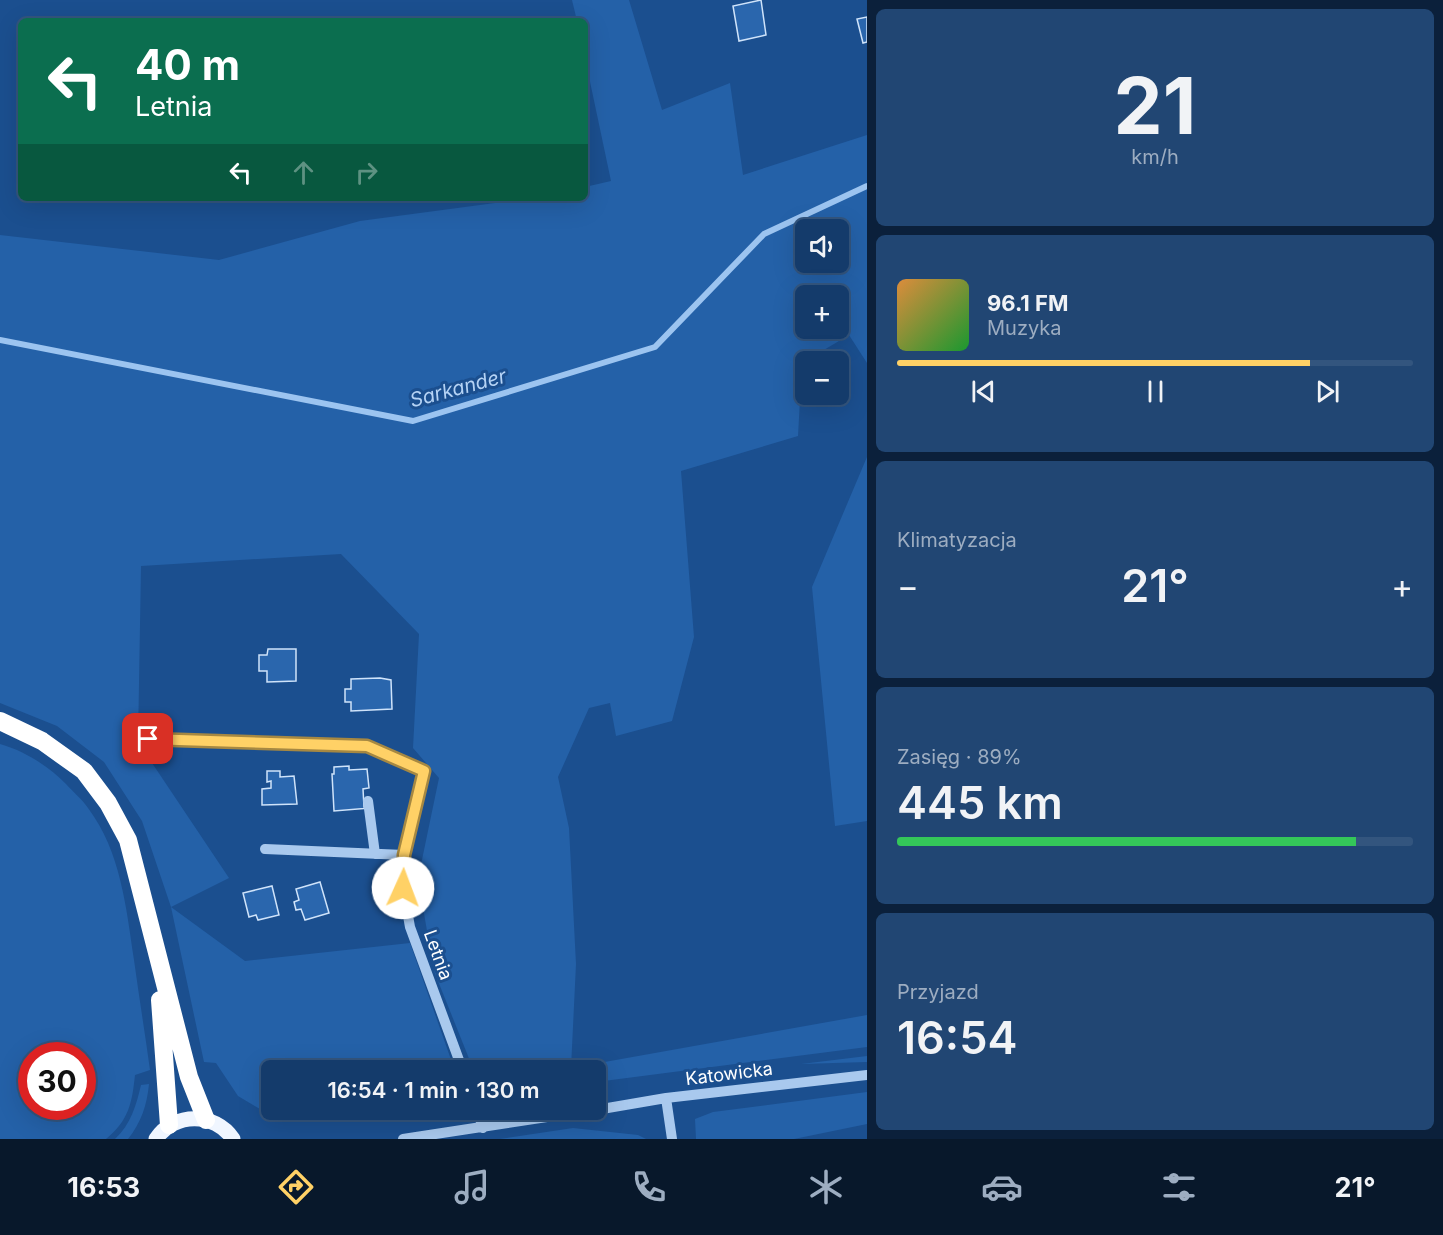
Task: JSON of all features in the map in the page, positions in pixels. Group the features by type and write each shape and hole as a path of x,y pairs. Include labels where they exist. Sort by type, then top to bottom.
{"highway":[{"path":"0,722 42,741 84,771 108,803 129,840 189,1077 206,1120"},
{"path":"158,959 170,1125"}],"main road":[{"path":"156,1139 170,1125 187,1119 206,1120 219,1125 233,1139"}],"street":[{"name":"Letnia","path":"148,739 367,746 424,771 404,855 403,888 410,927 459,1060"},
{"path":"368,801 375,854"},
{"path":"265,849 404,855"},
{"name":"Katowicka","path":"606,1108 666,1098 867,1075"},
{"path":"666,1098 672,1139"},
{"path":"480,1120 483,1128"},
{"name":"Katowicka","path":"403,1139 532,1120"}],"shaded area":[{"path":"572,0 629,0 662,110 730,83 743,175 867,135 867,363 849,335 849,285 795,285 795,339 842,339 822,351 795,351 795,405 800,405 798,436 681,471 694,637 672,721 616,736 610,703 589,708 558,777 569,828 576,964 571,1060 470,1060 434,971 418,879 439,778 413,748 419,634 341,554 141,566 138,742 229,878 171,907 142,821 104,762 57,726 0,703 0,235 219,260 360,221 510,201 588,201 588,186 611,181 588,72 588,18 576,18"},
{"path":"867,457 867,821 835,826 812,587"},
{"path":"0,744 27,755 59,777 86,805 99,825 115,861 125,900 150,1070 135,1075 128,1110 120,1125 106,1139 0,1139"},
{"path":"171,907 245,961 410,943 451,1060 261,1060 261,1110 238,1096 216,1063 204,1062"},
{"path":"867,1015 867,1047 606,1081 606,1062"},
{"path":"867,1056 867,1062 801,1064"},
{"path":"149,1084 145,1106 136,1127 128,1139 115,1139 132,1114 141,1085"},
{"path":"867,1092 867,1124 794,1139 696,1139 695,1119 713,1112"},
{"path":"573,1128 638,1135 646,1139 500,1139"}],"building":[{"path":"761,0 766,35 739,41 733,6"},
{"path":"867,17 867,42 863,43 857,19"},
{"path":"268,649 296,649 296,681 267,682 267,671 259,671 259,655 267,655"},
{"path":"351,679 391,680 392,709 351,711 351,702 345,702 345,689 351,689"},
{"path":"349,766 349,770 367,769 369,788 363,789 364,807 370,808 334,811 332,774 334,774 334,767"},
{"path":"267,771 280,771 280,777 294,776 297,804 262,805 262,789 271,788 271,781 267,782"},
{"path":"320,882 329,913 305,920 301,909 296,910 294,902 299,900 296,889"},
{"path":"272,886 279,915 258,920 256,915 249,917 243,893"}],"waterway":[{"name":"Sarkander","path":"0,340 413,421 655,347 764,234 867,186"}],"route":[{"path":"148,739 367,746 424,771 404,855 403,888"}]}
